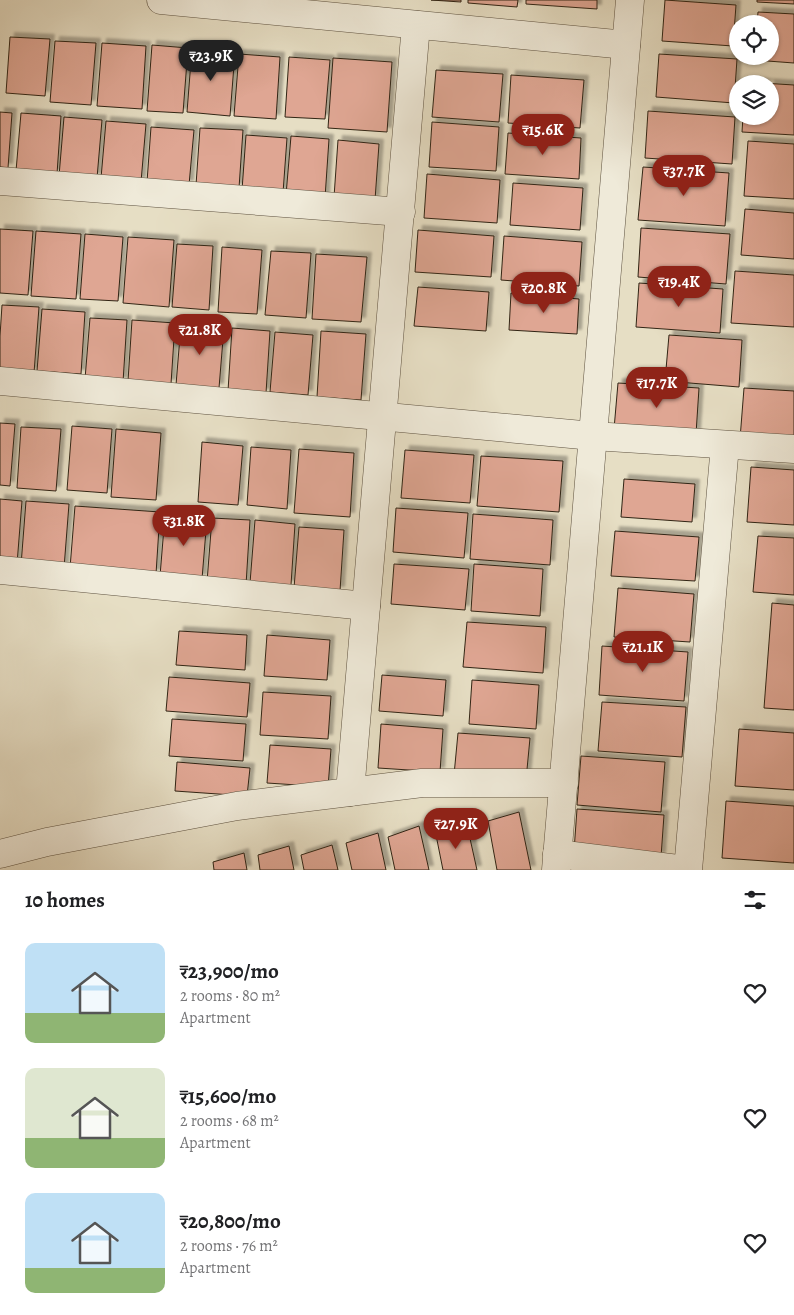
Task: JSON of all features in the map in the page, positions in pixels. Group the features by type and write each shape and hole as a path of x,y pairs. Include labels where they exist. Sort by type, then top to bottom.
{"street":[{"path":"161,0 626,45"},
{"path":"630,0 557,862 687,870 725,445"},
{"path":"350,792 416,25"},
{"path":"0,181 400,212"},
{"path":"0,381 593,436 794,449"},
{"path":"0,570 366,606"},
{"path":"0,854 47,842 237,806 422,783 564,783"}],"building":[{"path":"431,0 461,0 461,2"},
{"path":"468,0 518,0 517,7 468,3"},
{"path":"526,0 597,0 597,9 526,4"},
{"path":"665,0 736,5 735,15 729,15 729,46 662,41"},
{"path":"757,0 794,0 794,4 757,2"},
{"path":"758,12 794,14 794,63 779,62 779,15 758,15"},
{"path":"10,37 50,39 45,96 6,93"},
{"path":"55,41 96,43 91,105 50,102"},
{"path":"102,43 146,46 142,109 97,106"},
{"path":"152,45 188,48 183,113 147,111"},
{"path":"192,48 235,52 230,116 187,112"},
{"path":"239,54 280,57 276,119 234,116"},
{"path":"659,54 729,58 729,65 737,65 736,75 729,75 729,103 656,97"},
{"path":"289,57 330,60 325,119 285,117"},
{"path":"333,58 392,62 387,132 328,128"},
{"path":"436,70 503,74 499,122 432,117"},
{"path":"511,75 584,80 580,128 508,123"},
{"path":"779,84 794,85 794,135 742,132 742,125 779,125"},
{"path":"648,111 729,117 729,125 734,125 732,164 645,158"},
{"path":"0,112 12,113 8,168 0,167"},
{"path":"21,113 61,116 57,174 16,171"},
{"path":"64,117 102,120 97,178 59,176"},
{"path":"106,121 146,124 141,182 101,178"},
{"path":"432,122 499,127 496,171 429,167"},
{"path":"151,127 194,130 189,185 147,182"},
{"path":"200,128 243,130 239,188 196,185"},
{"path":"508,133 581,138 579,179 505,174"},
{"path":"246,135 287,138 283,193 242,190"},
{"path":"291,136 329,139 325,198 286,195"},
{"path":"338,140 379,144 375,200 334,197"},
{"path":"748,141 794,144 794,199 744,196"},
{"path":"643,167 729,173 725,226 638,220"},
{"path":"427,174 500,180 497,223 424,218"},
{"path":"513,183 583,188 580,230 510,225"},
{"path":"745,209 794,213 794,259 741,255"},
{"path":"641,228 730,234 726,284 638,277"},
{"path":"0,229 33,231 28,295 0,293"},
{"path":"418,230 494,236 491,277 415,272"},
{"path":"36,231 81,234 76,299 31,296"},
{"path":"85,234 123,237 118,301 80,299"},
{"path":"504,236 582,242 579,286 501,280"},
{"path":"128,237 174,240 169,307 123,303"},
{"path":"177,244 213,246 209,310 172,307"},
{"path":"222,247 262,250 257,314 218,312"},
{"path":"271,251 311,253 306,318 265,315"},
{"path":"316,254 367,257 361,322 312,319"},
{"path":"735,271 794,275 794,327 731,323"},
{"path":"639,283 723,289 720,333 636,327"},
{"path":"418,287 489,292 486,331 414,326"},
{"path":"511,293 579,299 577,334 509,330"},
{"path":"2,305 39,307 34,373 0,371"},
{"path":"42,309 85,312 81,374 37,371"},
{"path":"90,318 127,320 123,382 85,379"},
{"path":"132,320 175,323 171,384 128,381"},
{"path":"181,324 224,327 219,388 176,385"},
{"path":"232,328 270,331 266,393 228,391"},
{"path":"321,331 366,334 361,400 317,397"},
{"path":"275,332 313,335 308,395 270,392"},
{"path":"669,335 742,340 739,387 665,381"},
{"path":"618,383 699,388 696,434 614,429"},
{"path":"744,388 794,391 794,442 740,439"},
{"path":"0,423 15,424 10,486 0,485"},
{"path":"72,426 112,429 107,493 67,490"},
{"path":"21,427 61,429 56,491 17,488"},
{"path":"116,429 161,433 156,500 111,497"},
{"path":"202,442 243,446 238,505 198,502"},
{"path":"251,447 291,450 287,509 247,505"},
{"path":"299,449 354,453 350,517 294,513"},
{"path":"405,450 474,455 470,503 401,498"},
{"path":"481,456 563,461 559,512 477,506"},
{"path":"751,467 794,470 794,525 747,522"},
{"path":"624,479 695,484 692,522 621,517"},
{"path":"0,499 22,501 17,564 0,563"},
{"path":"26,501 69,504 64,568 21,565"},
{"path":"75,506 160,512 156,574 70,568"},
{"path":"396,508 468,513 464,558 393,552"},
{"path":"473,514 553,520 550,565 470,559"},
{"path":"165,515 207,518 202,579 160,576"},
{"path":"212,518 250,520 246,585 207,582"},
{"path":"255,520 295,524 291,585 250,583"},
{"path":"299,527 344,530 340,591 294,588"},
{"path":"615,531 699,537 695,581 611,576"},
{"path":"758,536 794,538 794,595 753,592"},
{"path":"394,564 469,569 465,610 391,604"},
{"path":"474,564 543,569 540,616 471,611"},
{"path":"618,588 694,594 690,642 614,637"},
{"path":"772,603 794,605 794,710 764,708"},
{"path":"467,622 546,627 543,673 463,667"},
{"path":"179,631 247,635 245,670 176,665"},
{"path":"267,635 330,640 327,680 264,676"},
{"path":"602,646 688,652 684,701 599,695"},
{"path":"382,675 446,680 443,716 379,711"},
{"path":"169,677 250,683 247,717 166,711"},
{"path":"472,680 539,685 536,729 469,724"},
{"path":"263,692 331,696 328,739 260,735"},
{"path":"602,702 686,707 682,757 598,751"},
{"path":"172,719 246,724 243,761 169,756"},
{"path":"381,724 443,729 440,772 378,768"},
{"path":"739,729 794,733 794,790 735,786"},
{"path":"458,733 530,738 526,780 454,775"},
{"path":"270,745 331,749 328,787 267,783"},
{"path":"581,756 665,762 661,812 577,805"},
{"path":"177,762 250,768 247,796 175,791"},
{"path":"726,801 794,806 794,863 722,858"},
{"path":"577,809 664,815 661,857 574,851"},
{"path":"519,812 531,870 497,870 488,821"},
{"path":"467,825 477,870 443,870 436,835"},
{"path":"419,826 429,870 395,870 388,837"},
{"path":"378,833 386,870 352,870 346,843"},
{"path":"332,845 338,870 304,870 301,855"},
{"path":"289,846 294,870 260,870 258,855"},
{"path":"244,853 247,870 214,870 213,862"}]}
